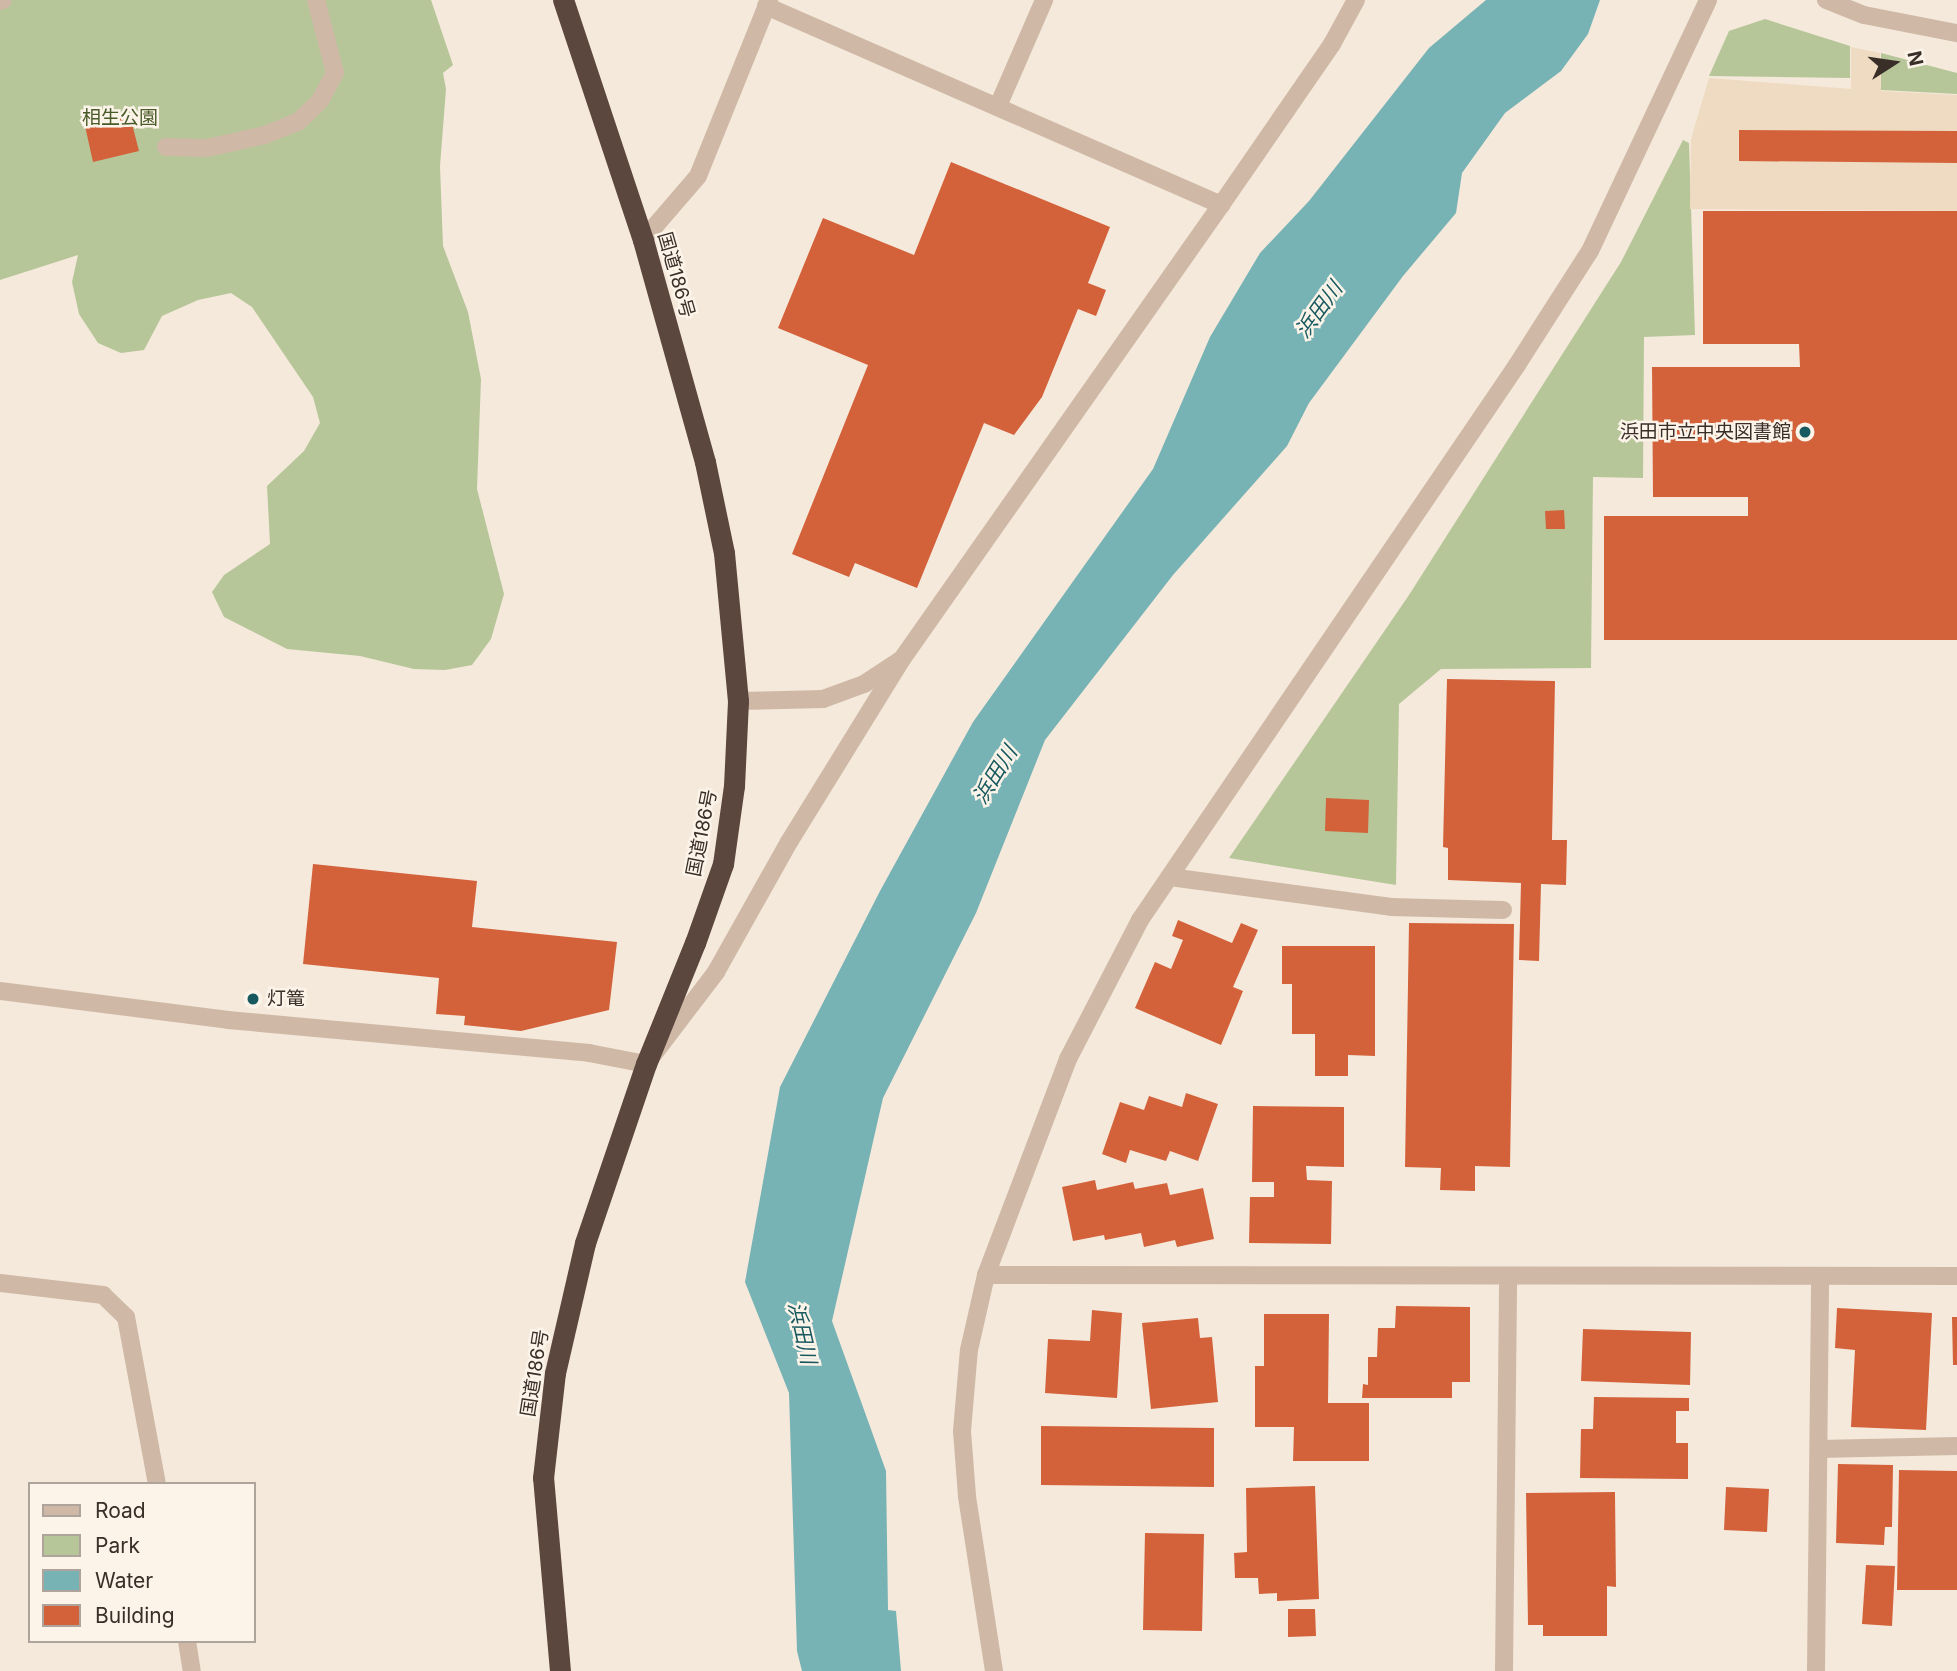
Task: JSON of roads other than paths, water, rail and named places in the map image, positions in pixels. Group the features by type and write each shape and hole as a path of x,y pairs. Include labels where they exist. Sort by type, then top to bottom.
{"highway":[{"name":"国道186号","path":"560,1671 543,1478 555,1373 585,1243 646,1064 695,943 723,864 734,786 738,701 722,540 705,462 643,240 563,0"}],"street":[{"path":"166,147 207,148 265,135 298,122 320,101 335,73 316,0"},
{"path":"998,106 1044,0"},
{"path":"0,992 228,1020 589,1054 646,1064 716,972 789,842 902,659 1332,44 1356,0"},
{"path":"994,1671 967,1496 962,1431 969,1350 985,1275 1068,1059 1140,920 1517,365 1590,251 1708,0"},
{"path":"1826,0 1864,15 1957,33"},
{"path":"643,240 698,176 768,3 1221,205"},
{"path":"738,701 823,699 864,684 902,659"},
{"path":"1170,877 1391,908 1503,909"},
{"path":"985,1275 1957,1276"},
{"path":"1816,1671 1820,1276"},
{"path":"1504,1671 1508,1277"},
{"path":"0,1283 103,1295 126,1317 158,1482"},
{"path":"1819,1449 1957,1446"},
{"path":"187,1643 192,1671"}],"water":[{"name":"浜田川","path":"1486,0 1600,0 1588,34 1561,71 1505,113 1462,173 1456,213 1403,276 1309,403 1287,446 1173,575 1045,740 976,913 883,1098 832,1321 886,1471 888,1610 896,1611 901,1671 802,1671 797,1651 789,1393 745,1282 780,1087 880,891 973,722 1153,469 1210,337 1260,253 1309,201 1429,48"}],"place":[{"name":"浜田市立中央図書館","path":"1805,432"},
{"name":"灯篭","path":"253,999"}],"park label":[{"name":"相生公園","path":"120,118"}]}
